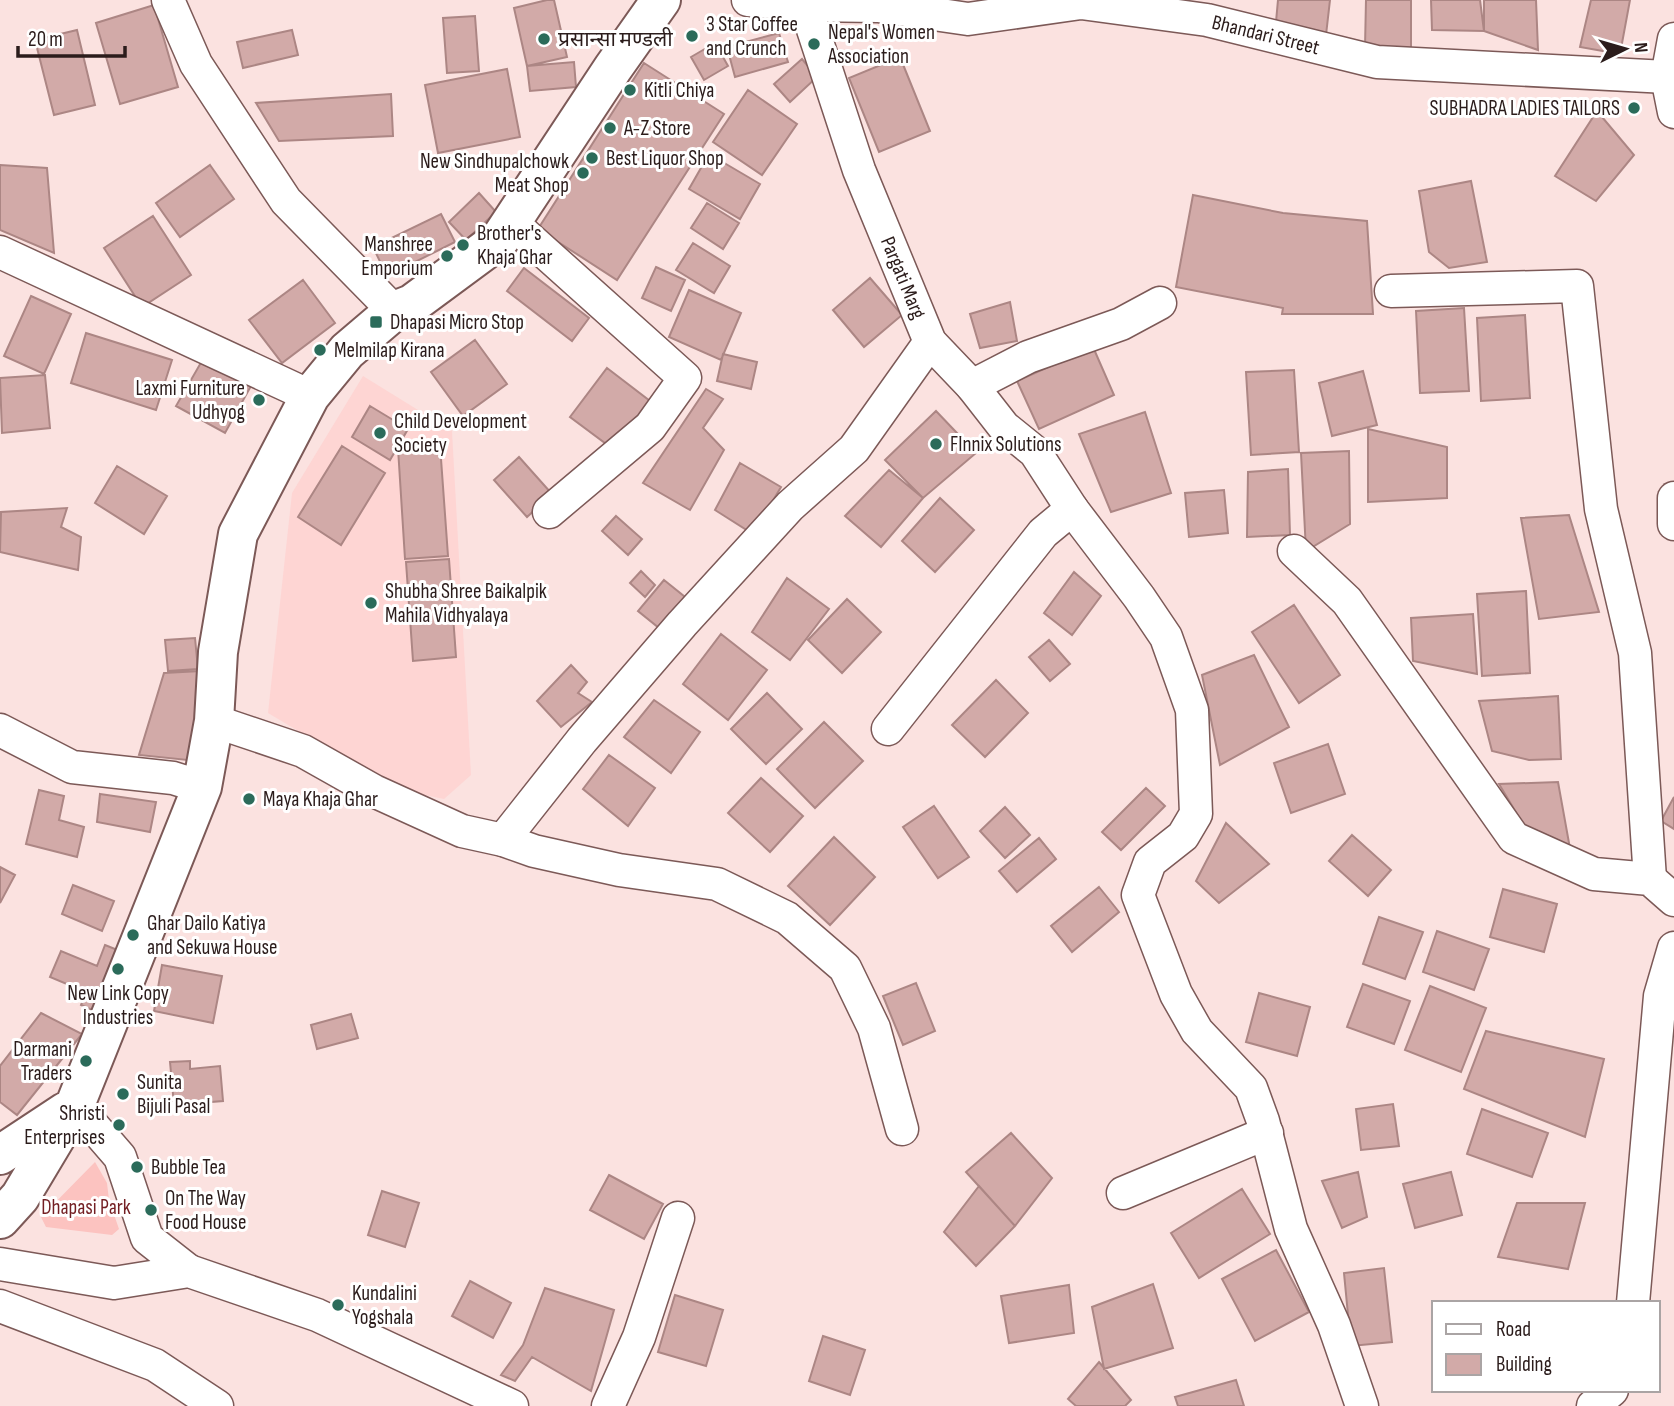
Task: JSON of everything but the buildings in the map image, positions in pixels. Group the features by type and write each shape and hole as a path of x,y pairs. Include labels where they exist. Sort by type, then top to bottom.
{"street":[{"path":"168,0 197,64 286,201 394,311"},
{"path":"0,1219 20,1197 75,1105 202,787 214,721 218,652 238,534 310,396 347,351 394,311 412,304 500,239 612,68 661,0"},
{"name":"Bhandari Street","path":"748,0 805,5 877,6 968,19 1081,3 1207,20 1377,62 1667,77"},
{"name":"Pargati Marg","path":"805,5 859,170 930,342 972,386 1004,427 1035,452 1072,509 1166,637 1192,710 1196,814 1183,836 1150,862 1138,895 1176,993 1197,1031 1251,1088 1267,1133 1291,1229 1334,1325 1362,1406"},
{"path":"1674,39 1667,77 1674,112"},
{"path":"511,222 685,378 650,427 548,512"},
{"path":"0,252 310,396"},
{"path":"1391,291 1577,286 1601,509 1634,653 1650,879"},
{"path":"972,386 1028,357 1121,324 1160,303"},
{"path":"503,840 582,740 682,624 790,506 854,449 930,342"},
{"path":"1674,498 1674,524"},
{"path":"888,729 1043,533 1072,509"},
{"path":"1294,551 1347,601 1514,838 1594,874 1650,879 1674,900"},
{"path":"214,721 303,751 374,791 462,831 619,870 717,884 787,918 845,968 874,1028 902,1129"},
{"path":"0,730 72,767 173,778 202,787"},
{"path":"1633,1301 1661,1115 1660,996 1674,948"},
{"path":"0,1155 75,1105"},
{"path":"75,1105 120,1157 147,1238 189,1271 317,1315 512,1406"},
{"path":"1123,1193 1267,1133"},
{"path":"608,1406 639,1337 678,1218"},
{"path":"0,1264 114,1283 189,1271"},
{"path":"0,1306 155,1365 217,1406"},
{"path":"1593,1406 1610,1392"}],"shaded area":[{"name":"Shubha Shree Baikalpik Mahila Vidhyalaya","path":"363,376 452,431 471,775 444,799 396,789 268,713 292,493"}],"green space":[{"name":"Dhapasi Park","path":"95,1162 107,1183 109,1200 119,1229 112,1235 46,1227 41,1217"}],"place":[{"name":"3 Star Coffee and Crunch","path":"692,36"},
{"name":"प्रसान्सा मण्डली","path":"544,39"},
{"name":"Nepal's Women Association","path":"814,44"},
{"name":"Kitli Chiya","path":"630,90"},
{"name":"SUBHADRA LADIES TAILORS","path":"1634,108"},
{"name":"A-Z Store","path":"610,128"},
{"name":"Best Liquor Shop","path":"592,158"},
{"name":"New Sindhupalchowk Meat Shop","path":"583,173"},
{"name":"Brother's Khaja Ghar","path":"463,245"},
{"name":"Manshree Emporium","path":"447,256"},
{"name":"Dhapasi Micro Stop","path":"376,322"},
{"name":"Melmilap Kirana","path":"320,350"},
{"name":"Laxmi Furniture Udhyog","path":"259,400"},
{"name":"Child Development Society","path":"380,433"},
{"name":"FInnix Solutions","path":"936,444"},
{"name":"Shubha Shree Baikalpik Mahila Vidhyalaya","path":"371,603"},
{"name":"Maya Khaja Ghar","path":"249,799"},
{"name":"Ghar Dailo Katiya and Sekuwa House","path":"133,935"},
{"name":"New Link Copy Industries","path":"118,969"},
{"name":"Darmani Traders","path":"86,1061"},
{"name":"Sunita Bijuli Pasal","path":"123,1094"},
{"name":"Shristi Enterprises","path":"119,1125"},
{"name":"Bubble Tea","path":"137,1167"},
{"name":"On The Way Food House","path":"151,1210"},
{"name":"Kundalini Yogshala","path":"338,1305"}]}
